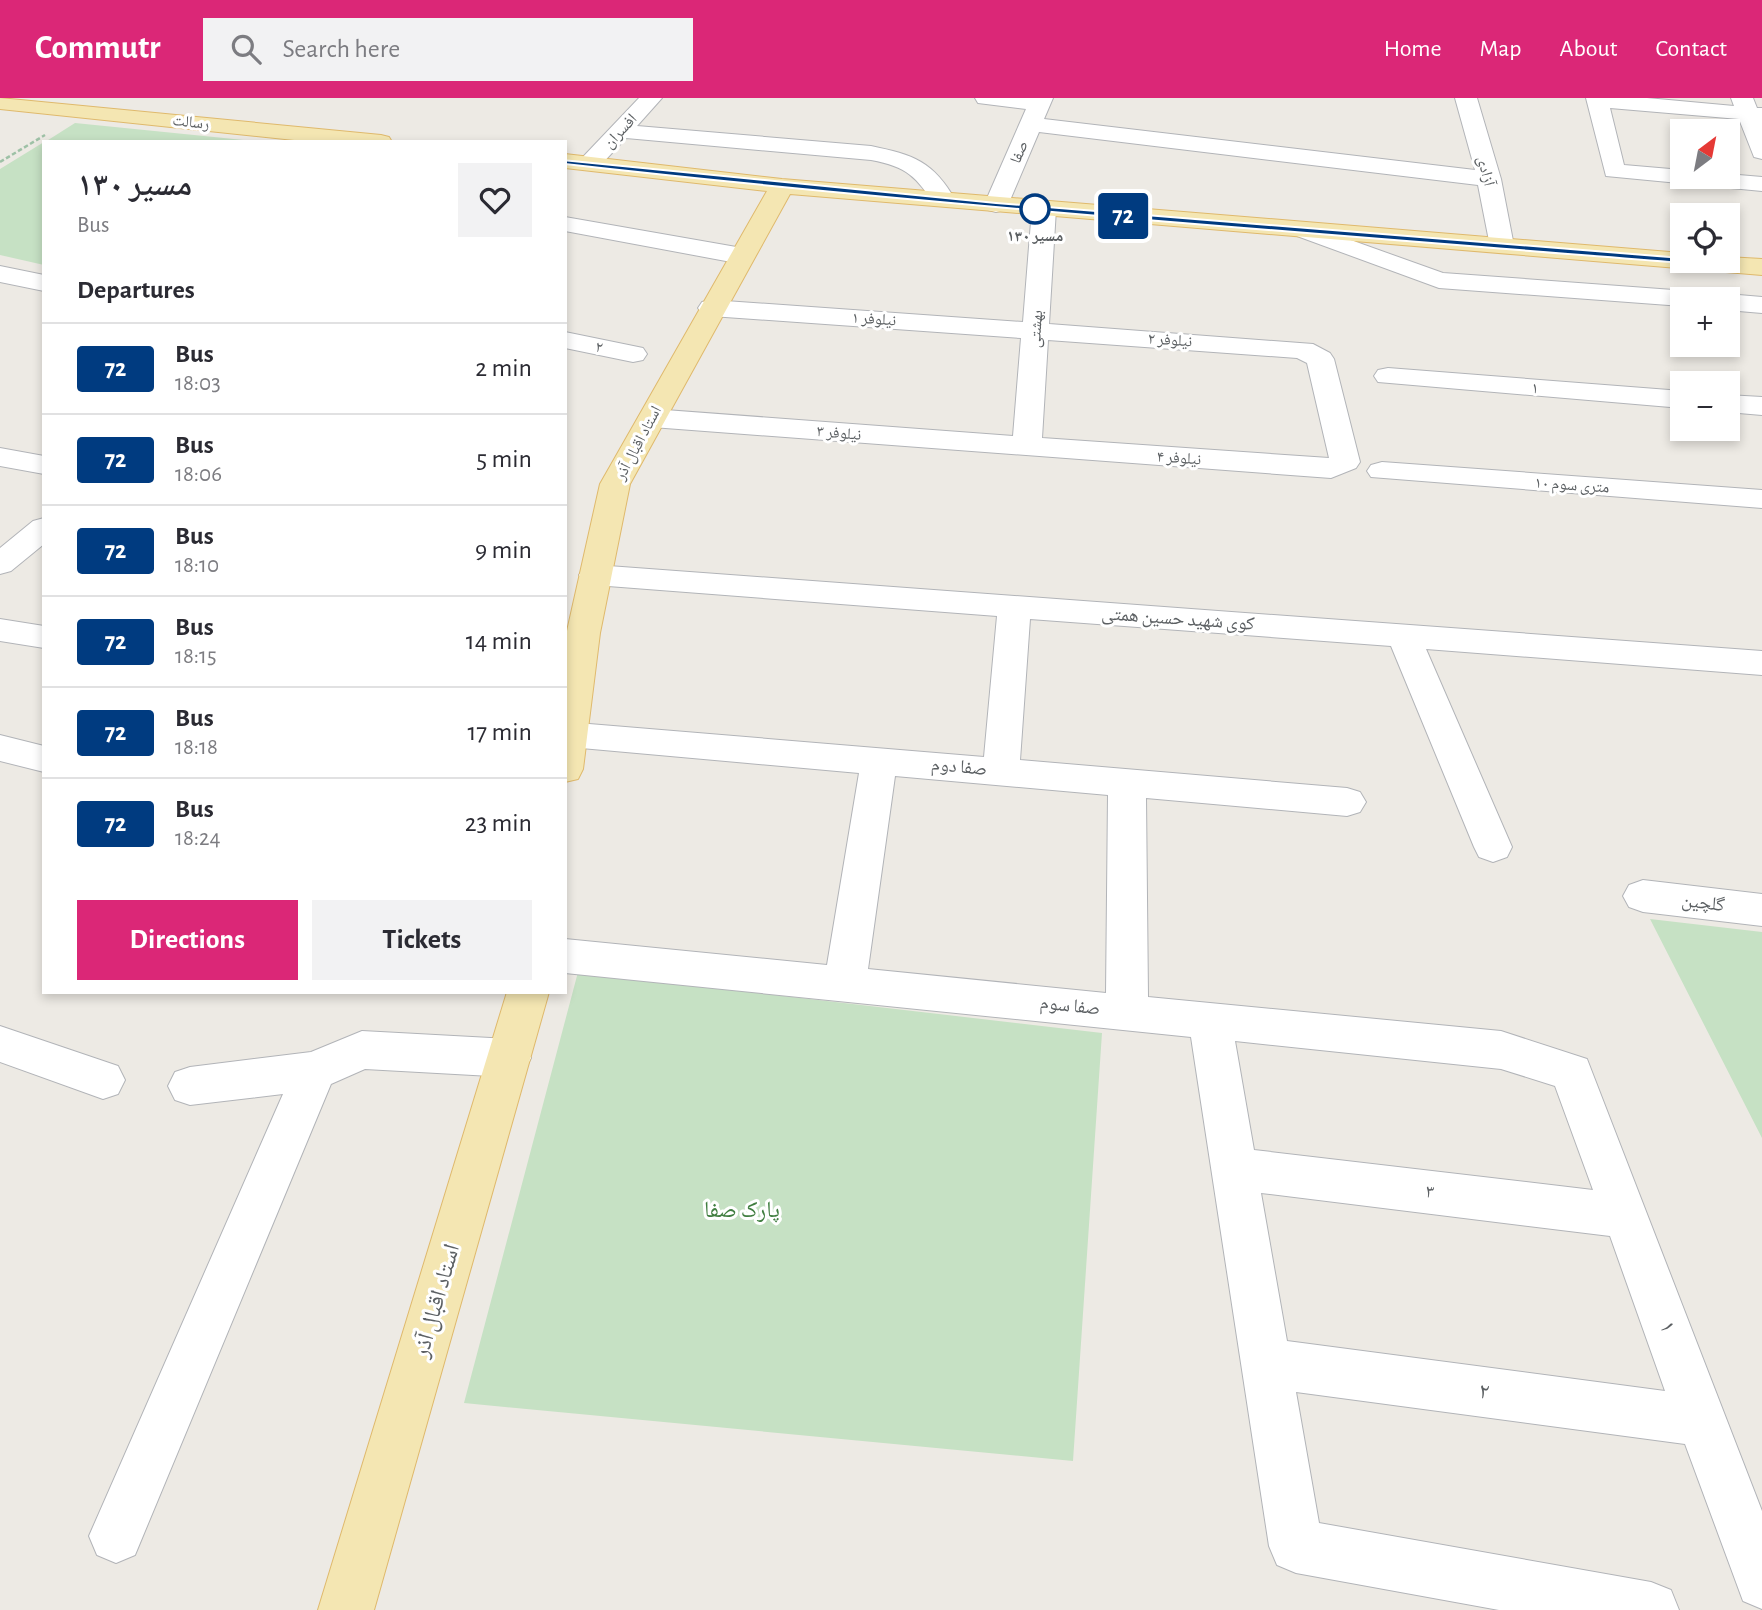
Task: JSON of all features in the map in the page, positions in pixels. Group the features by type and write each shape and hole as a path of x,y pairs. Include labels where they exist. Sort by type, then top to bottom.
{"main road":[{"name":"رسالت","path":"9,102 363,140"},
{"path":"577,163 944,201 1670,260"},
{"name":"استاد اقبال آذر","path":"567,748 574,632 595,575 615,484 711,308 782,186"},
{"path":"1740,265 1762,267"},
{"name":"استاد اقبال آذر","path":"346,1610 527,994"}],"street":[{"name":"افسران","path":"577,163 621,131 651,98"},
{"path":"986,98 1037,109 1489,179"},
{"name":"آزادی","path":"1466,98 1489,179 1502,246"},
{"path":"1762,152 1750,109 1597,99 1614,170 1762,184"},
{"name":"صفا","path":"996,205 1037,109"},
{"path":"621,131 872,153 903,159 932,178 944,201"},
{"name":"بهشتی","path":"1027,448 1044,209"},
{"path":"567,225 742,256"},
{"path":"1306,231 1439,280 1670,298"},
{"path":"0,274 42,283"},
{"path":"1740,303 1762,305"},
{"name":"نیلوفر ۱","path":"711,308 1036,330"},
{"name":"نیلوفر ۲","path":"1036,330 1303,349 1320,359 1345,462 1331,469"},
{"name":"۲","path":"567,340 633,354"},
{"name":"۱","path":"1388,376 1670,399"},
{"path":"1740,404 1762,406"},
{"name":"نیلوفر ۳","path":"652,418 1027,448"},
{"name":"نیلوفر ۴","path":"1027,448 1331,469"},
{"path":"0,457 42,465"},
{"name":"۱۰ متری سوم","path":"1382,471 1762,499"},
{"path":"4,558 42,530"},
{"path":"4,558 42,560"},
{"name":"کوی شهید حسین همتی","path":"595,575 1762,663"},
{"path":"1001,770 1014,607"},
{"path":"0,630 42,637"},
{"path":"1404,636 1493,847"},
{"name":"صفا دوم","path":"569,728 879,760 1347,802"},
{"path":"0,748 42,758"},
{"path":"845,984 879,760"},
{"path":"1127,781 1127,1012"},
{"name":"گلچین","path":"1643,896 1762,909"},
{"name":"صفا سوم","path":"567,956 1501,1050 1572,1072"},
{"path":"1210,1020 1296,1546 1651,1610"},
{"path":"0,1044 103,1080"},
{"path":"190,1086 315,1070 362,1050 509,1058"},
{"path":"116,1536 315,1070"},
{"name":"۱","path":"1572,1072 1762,1583"},
{"name":"۳","path":"1234,1169 1625,1216"},
{"name":"۲","path":"1266,1363 1702,1422"}],"green space":[{"path":"75,123 244,140 48,140"},
{"path":"42,143 42,265 0,255 0,169"},
{"path":"1650,919 1762,932 1762,1138"},
{"name":"پارک صفا","path":"578,972 1102,1033 1073,1461 464,1403"}],"bus line":[{"name":"72","path":"567,162 782,186 996,205 1670,260"}],"place":[{"name":"مسیر ۱۳۰","path":"1035,209"}]}
